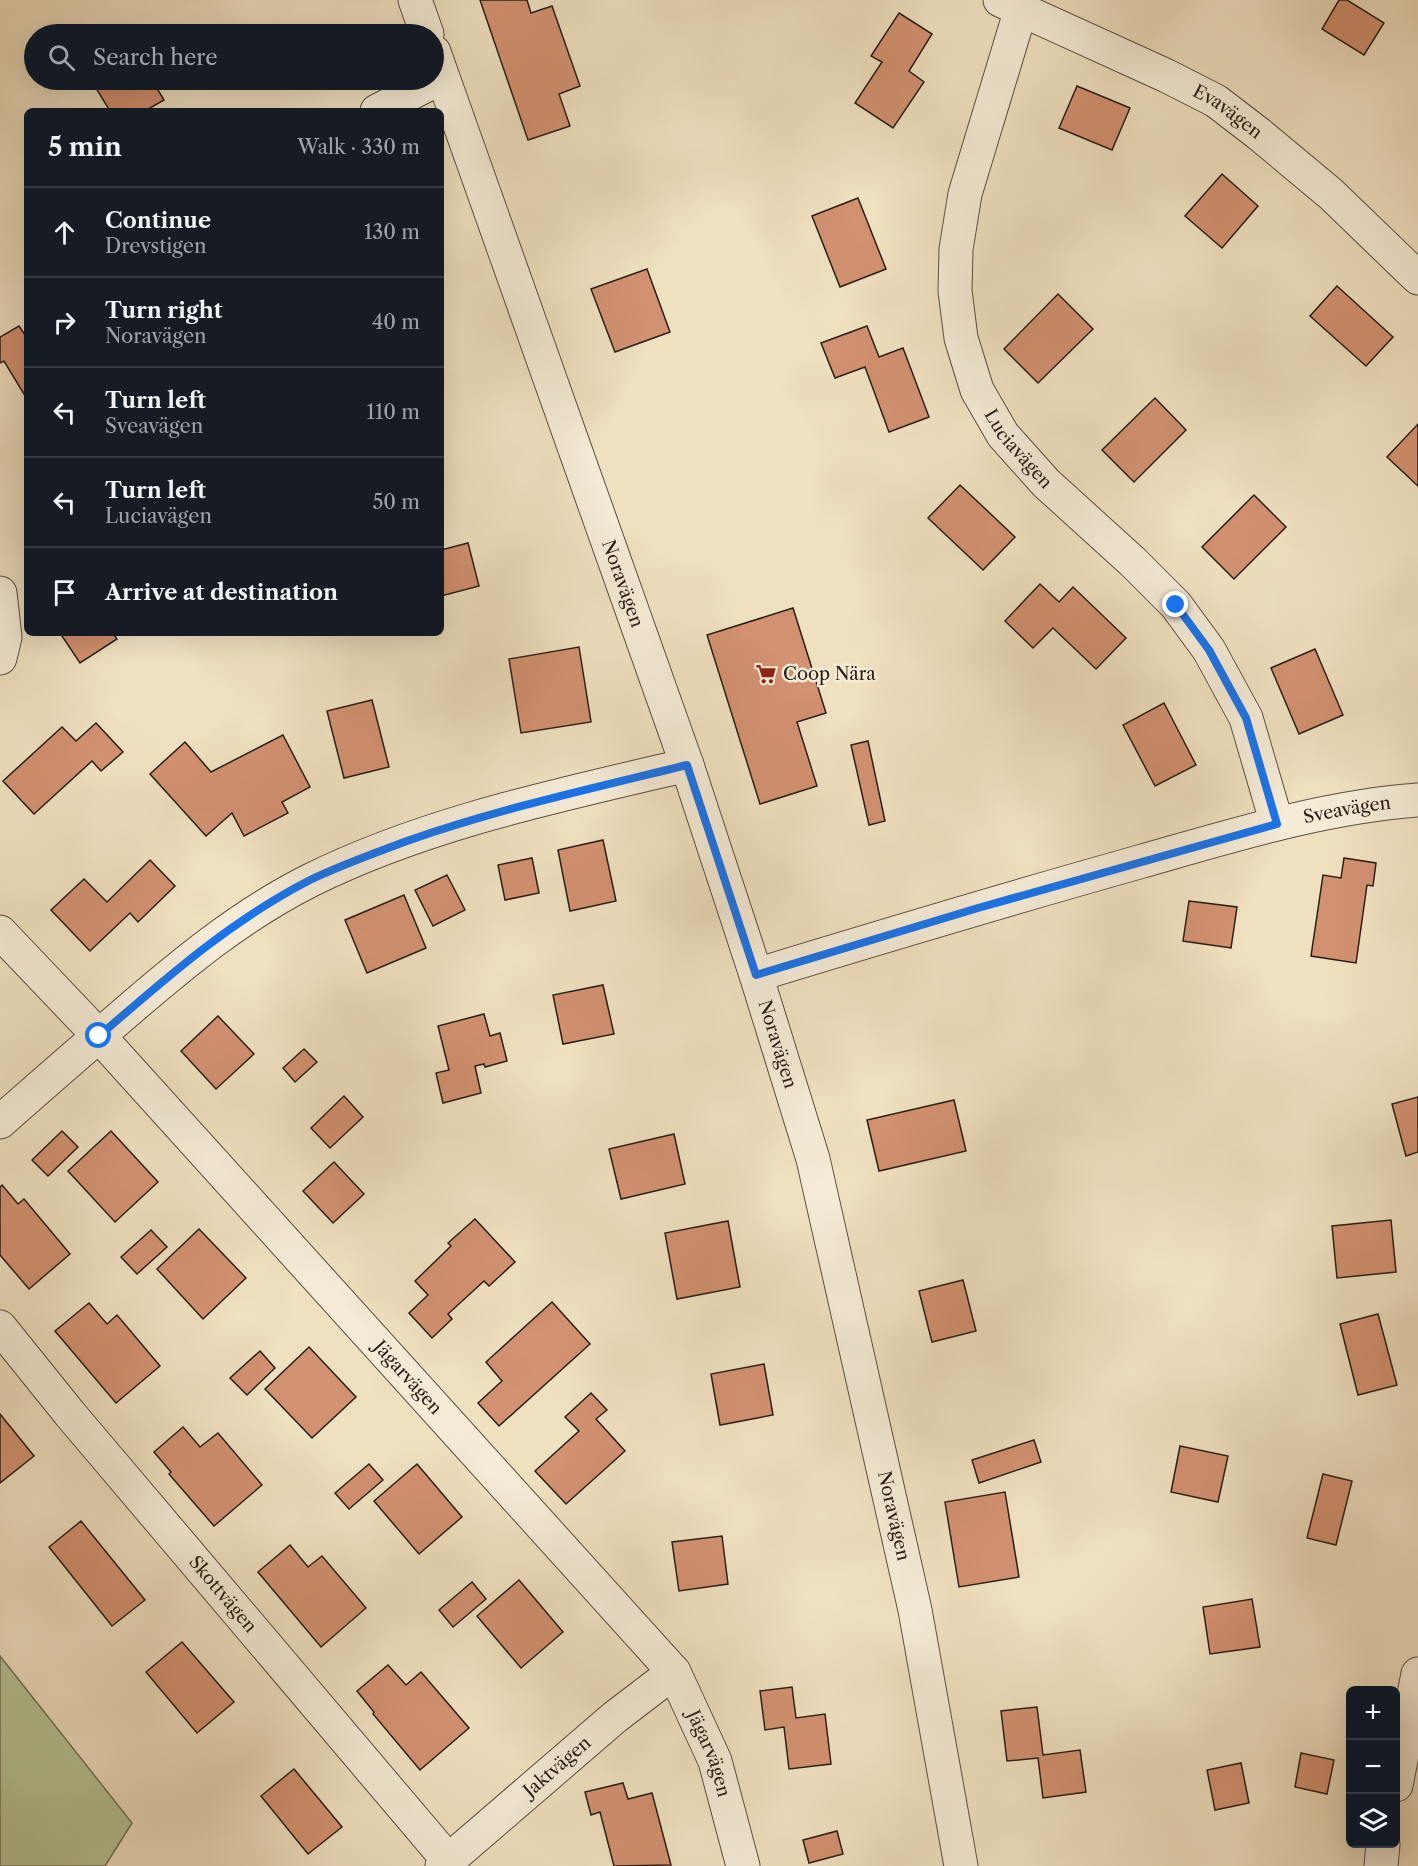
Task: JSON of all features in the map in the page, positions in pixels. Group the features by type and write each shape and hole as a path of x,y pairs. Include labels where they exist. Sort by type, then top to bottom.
{"street":[{"path":"416,0 424,24"},
{"name":"Evavägen","path":"1011,5 1167,76 1215,101 1331,194 1418,278"},
{"name":"Luciavägen","path":"1011,5 965,194 956,249 955,291 961,338 977,390 1003,435 1046,483 1133,562 1176,605 1209,650 1246,718 1277,824"},
{"name":"Noravägen","path":"444,82 687,765 813,1159 915,1610 961,1866"},
{"name":"Noravägen","path":"380,108 404,90"},
{"path":"0,593 5,637 0,658"},
{"path":"0,1122 190,957 250,916 310,880 377,852 451,826 550,798 687,765"},
{"name":"Sveavägen","path":"756,975 978,908 1277,824 1375,803 1418,800"},
{"name":"Jägarvägen","path":"0,932 99,1036 674,1672 715,1761 743,1866"},
{"name":"Skottvägen","path":"0,1327 445,1863"},
{"name":"Jaktvägen","path":"445,1863 615,1717 674,1672"},
{"path":"1400,1761 1418,1674"},
{"path":"1381,1866 1383,1848"}],"green space":[{"path":"0,1656 132,1823 105,1866 0,1866"}],"building":[{"path":"480,0 527,0 531,13 552,6 580,86 559,94 570,126 528,140"},
{"path":"1339,0 1347,0 1384,23 1364,55 1322,29"},
{"path":"899,13 932,34 909,71 924,82 893,128 855,103 882,62 871,56"},
{"path":"1077,86 1130,108 1112,150 1059,128"},
{"path":"97,90 158,90 164,100 150,108 108,108"},
{"path":"1222,174 1258,206 1222,248 1185,216"},
{"path":"858,198 886,269 840,287 812,216"},
{"path":"647,269 670,332 615,352 591,289"},
{"path":"1337,286 1393,337 1366,366 1310,316"},
{"path":"1058,294 1093,329 1038,383 1004,349"},
{"path":"19,326 24,334 24,394 4,361 0,363 0,337"},
{"path":"867,326 879,357 903,348 929,417 889,432 865,367 835,378 821,343"},
{"path":"1155,398 1186,430 1134,482 1102,450"},
{"path":"1418,424 1418,486 1387,457"},
{"path":"960,485 1015,537 983,570 928,518"},
{"path":"1254,495 1286,527 1234,579 1202,547"},
{"path":"468,543 479,586 444,595 444,549"},
{"path":"1040,584 1059,602 1073,587 1126,638 1096,669 1053,628 1033,648 1005,621"},
{"name":"Coop Nära","path":"793,608 826,713 797,722 817,786 760,804 707,635"},
{"path":"62,636 115,636 117,639 80,663"},
{"path":"579,647 591,722 521,733 509,659"},
{"path":"1315,649 1343,715 1299,734 1271,668"},
{"path":"372,700 389,767 344,778 327,711"},
{"path":"1164,703 1196,765 1155,786 1123,725"},
{"path":"96,723 123,752 101,771 92,761 34,814 3,781 62,727 76,741"},
{"path":"283,735 310,787 282,802 288,813 244,836 232,813 206,836 150,774 185,742 211,772"},
{"path":"868,741 885,821 869,825 851,745"},
{"path":"603,840 616,901 570,911 558,850"},
{"path":"532,858 539,893 505,900 498,865"},
{"path":"1344,858 1376,863 1373,886 1367,885 1356,963 1311,956 1323,875 1341,878"},
{"path":"150,860 175,886 138,922 130,913 90,951 51,910 84,879 107,902"},
{"path":"447,875 465,910 433,926 415,890"},
{"path":"404,895 426,948 367,973 345,920"},
{"path":"1189,901 1237,907 1231,948 1183,941"},
{"path":"603,985 614,1034 563,1044 553,995"},
{"path":"484,1014 490,1036 500,1033 507,1061 485,1067 484,1064 475,1066 481,1093 443,1103 436,1073 449,1070 438,1026"},
{"path":"218,1016 254,1054 216,1089 181,1051"},
{"path":"304,1049 317,1062 295,1082 283,1068"},
{"path":"344,1096 363,1117 330,1148 311,1128"},
{"path":"1418,1097 1418,1152 1406,1156 1392,1104"},
{"path":"954,1100 966,1151 879,1171 867,1120"},
{"path":"62,1131 78,1147 48,1176 32,1160"},
{"path":"111,1131 158,1182 115,1222 68,1171"},
{"path":"674,1134 685,1184 621,1199 609,1149"},
{"path":"334,1162 364,1194 333,1223 303,1191"},
{"path":"2,1185 18,1204 24,1199 70,1254 29,1289 0,1255 0,1187"},
{"path":"475,1219 515,1262 489,1286 484,1281 448,1314 452,1319 432,1338 409,1313 428,1295 415,1281 451,1246 448,1243"},
{"path":"1391,1220 1396,1272 1337,1278 1332,1226"},
{"path":"728,1221 740,1287 677,1299 665,1233"},
{"path":"199,1229 246,1278 203,1319 157,1269"},
{"path":"151,1230 167,1247 137,1274 121,1257"},
{"path":"963,1280 976,1331 932,1342 919,1291"},
{"path":"552,1302 590,1344 499,1426 478,1403 502,1381 486,1362"},
{"path":"89,1303 107,1324 117,1315 160,1366 116,1403 55,1331"},
{"path":"1378,1314 1397,1385 1358,1395 1340,1324"},
{"path":"309,1347 356,1397 312,1438 265,1389"},
{"path":"260,1351 275,1368 247,1395 230,1378"},
{"path":"764,1364 773,1415 720,1425 711,1374"},
{"path":"591,1393 607,1410 596,1419 625,1451 566,1504 535,1471 579,1431 565,1417"},
{"path":"0,1414 34,1456 0,1483"},
{"path":"183,1427 200,1447 218,1433 262,1485 214,1526 169,1474 171,1472 154,1452"},
{"path":"1034,1440 1041,1462 979,1483 972,1460"},
{"path":"1180,1446 1228,1456 1218,1502 1171,1492"},
{"path":"369,1464 383,1480 349,1509 335,1493"},
{"path":"417,1464 462,1517 419,1554 374,1501"},
{"path":"1323,1474 1352,1481 1336,1545 1307,1538"},
{"path":"1005,1492 1019,1577 959,1587 945,1502"},
{"path":"81,1521 145,1600 112,1626 49,1547"},
{"path":"722,1536 728,1584 679,1591 672,1542"},
{"path":"290,1545 308,1567 322,1556 366,1608 321,1647 258,1572"},
{"path":"519,1580 563,1632 521,1668 477,1616"},
{"path":"472,1582 486,1599 453,1627 439,1610"},
{"path":"1252,1599 1260,1647 1210,1654 1203,1607"},
{"path":"182,1642 234,1702 197,1733 146,1672"},
{"path":"388,1665 406,1685 421,1672 469,1728 420,1770 373,1714 374,1712 357,1691"},
{"path":"792,1687 796,1718 825,1714 831,1764 789,1769 784,1727 765,1730 760,1691"},
{"path":"1037,1707 1043,1755 1080,1750 1086,1792 1043,1798 1038,1758 1007,1761 1001,1711"},
{"path":"1301,1753 1334,1760 1327,1794 1295,1787"},
{"path":"1241,1763 1249,1803 1215,1810 1207,1770"},
{"path":"294,1769 342,1827 308,1854 261,1796"},
{"path":"623,1783 628,1799 652,1793 671,1865 614,1866 600,1812 591,1815 585,1792"},
{"path":"837,1831 843,1854 809,1863 803,1840"}],"place":[{"name":"Coop Nära","path":"766,674"}],"route":[{"path":"99,1036 190,957 250,916 310,880 377,852 451,826 550,798 687,765 756,975 978,908 1277,824 1246,718 1209,650 1176,605"}]}
